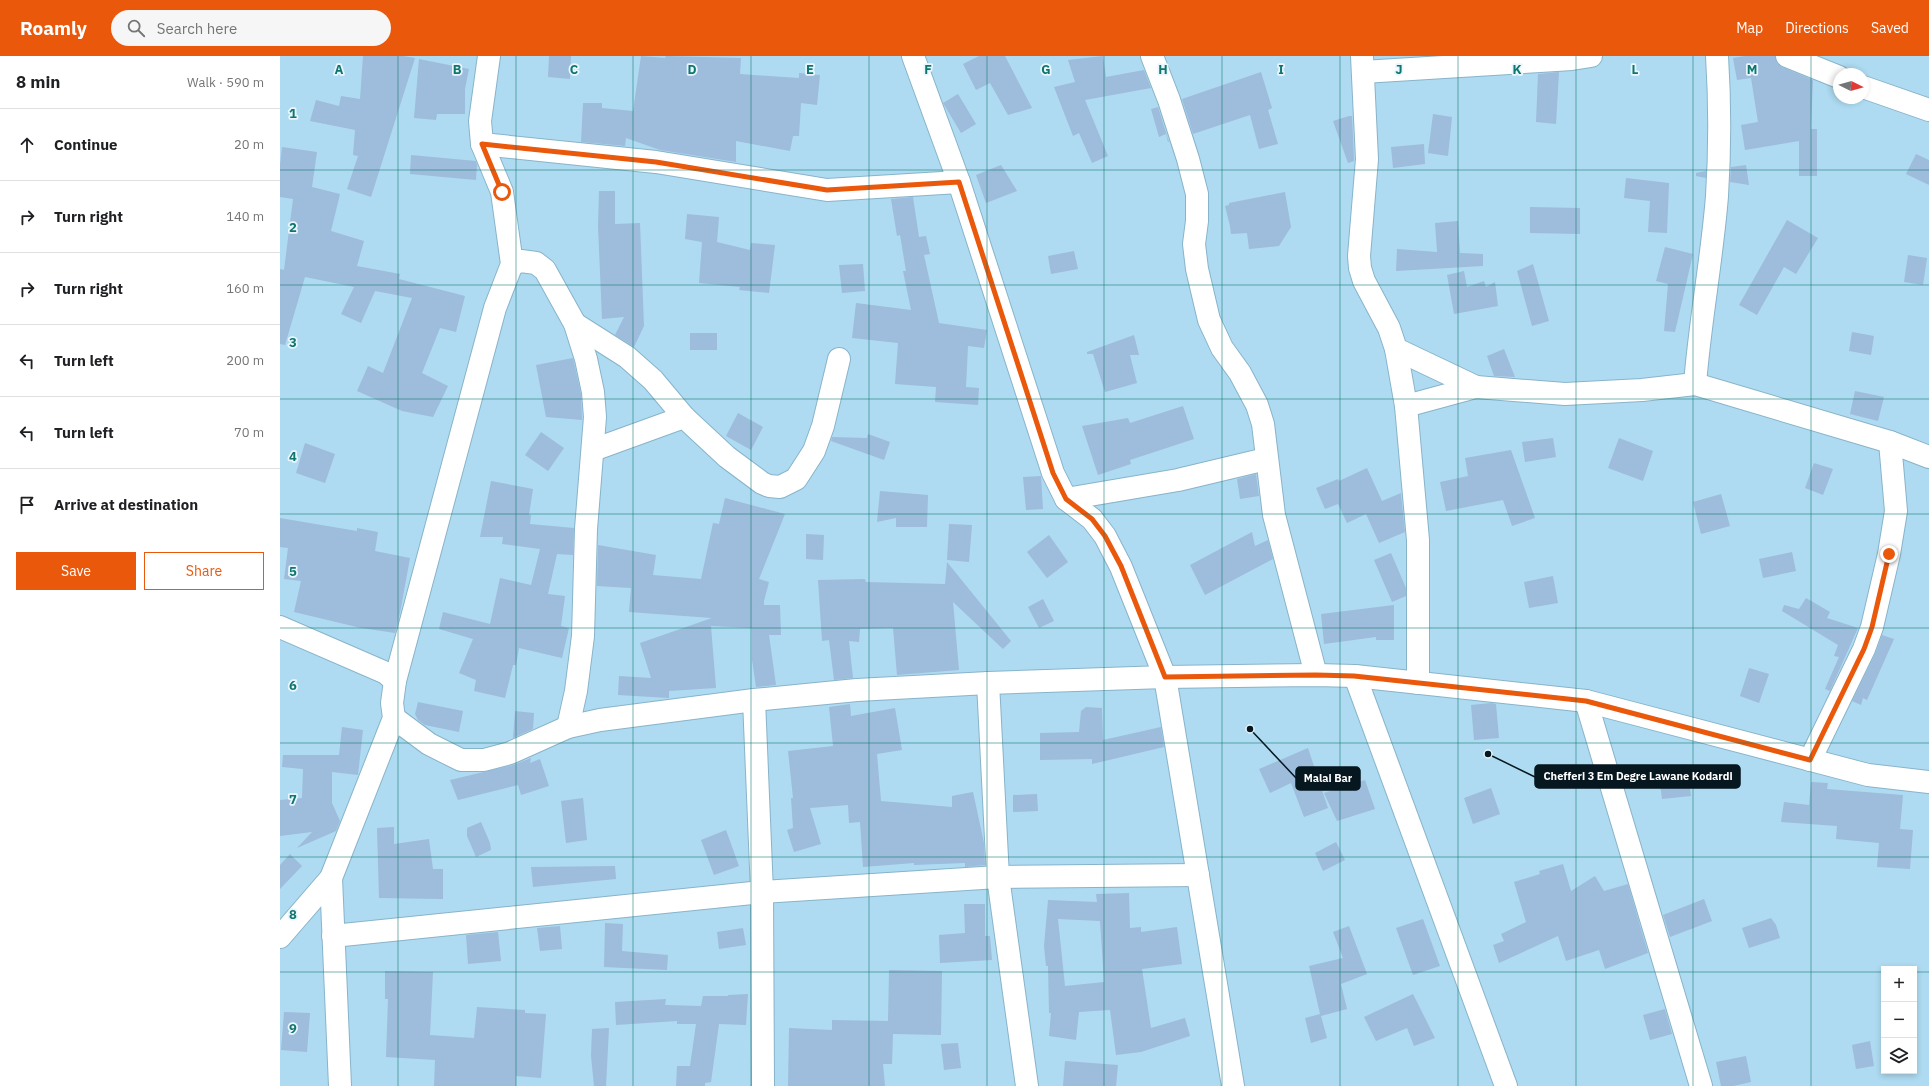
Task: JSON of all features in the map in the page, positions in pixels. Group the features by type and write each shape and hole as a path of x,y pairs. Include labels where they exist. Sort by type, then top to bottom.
{"street":[{"path":"280,937 331,878 394,718 392,704 395,681 495,308 512,264 502,192 482,144 480,121 489,56"},
{"path":"913,56 959,182 1053,473 1066,499 1092,519 1105,536 1121,566 1165,677 1234,1086"},
{"path":"1152,56 1186,152 1197,194 1197,221 1194,244 1197,269 1209,320 1222,348 1240,373 1258,405 1263,424 1274,516 1316,675"},
{"path":"1418,683 1418,540 1406,406 1396,349 1389,328 1364,281 1360,268 1359,256 1367,159 1362,64 1572,59 1591,56"},
{"path":"1695,384 1699,339 1717,197 1720,118 1717,56"},
{"path":"1787,56 1833,75"},
{"path":"1869,88 1929,110"},
{"path":"482,144 656,162 827,190 959,182"},
{"path":"512,264 520,261 536,263 545,270 575,324 586,359 593,392 595,417 586,529 583,636 576,691 568,727"},
{"path":"575,324 627,357 653,380 684,417 727,457 762,483 780,487 796,479 814,451 823,426 839,359"},
{"path":"1396,349 1476,386 1565,394 1642,390 1695,384 1890,442 1929,457"},
{"path":"1406,406 1476,386"},
{"path":"593,450 684,417"},
{"path":"1810,760 1864,649 1872,627 1889,554 1896,511 1890,442"},
{"path":"1066,499 1178,480 1266,458"},
{"path":"280,627 386,673 395,681"},
{"path":"394,718 429,744 461,760 484,760 510,753 568,727 600,720 754,700 857,690 988,683 1165,677 1316,675 1354,676 1586,701 1868,775 1929,782"},
{"path":"1354,676 1506,1086"},
{"path":"988,683 998,877 1027,1086"},
{"path":"754,700 762,892 763,1086"},
{"path":"1586,701 1701,1086"},
{"path":"333,936 762,892 998,877 1198,875"},
{"path":"331,878 340,1086"}],"building":[{"path":"363,56 403,56 415,58 371,197 347,189 358,156 353,155 355,130 310,121 316,100 339,106 341,96 360,99"},
{"path":"549,56 571,56 570,79 548,77"},
{"path":"641,56 665,58 666,56 741,58 740,74 799,78 799,73 820,75 817,105 801,103 799,136 793,136 790,151 736,141 736,162 660,150 626,138 625,146 581,142 583,103 602,103 602,108 633,111"},
{"path":"979,56 1005,56 1032,108 1008,115 990,83 976,90 963,64"},
{"path":"1103,56 1106,77 1144,70 1151,88 1085,100 1108,156 1092,163 1079,133 1073,136 1054,87 1075,82 1068,60"},
{"path":"1745,56 1775,56 1777,63 1782,67 1813,80 1811,129 1817,129 1817,176 1799,176 1799,141 1745,150 1741,125 1758,122 1751,78 1737,80 1733,58"},
{"path":"419,59 469,69 465,89 465,114 437,114 436,120 414,118"},
{"path":"1261,72 1272,108 1268,110 1278,144 1259,149 1250,115 1193,134 1182,99"},
{"path":"1559,72 1556,124 1536,122 1538,74"},
{"path":"958,94 976,124 961,133 943,103"},
{"path":"1158,107 1169,142 1166,134 1159,137 1151,109"},
{"path":"1433,114 1452,117 1448,156 1428,153"},
{"path":"1352,116 1354,161 1348,163 1333,121"},
{"path":"1424,144 1425,164 1393,168 1391,147"},
{"path":"282,147 317,152 312,187 340,194 331,231 364,241 357,266 400,274 399,279 465,296 456,332 440,328 422,373 448,386 433,417 402,411 357,391 368,366 383,373 412,298 375,291 361,323 341,314 354,287 305,277 285,345 280,344 280,269 284,270 293,199 280,197 280,165"},
{"path":"1916,154 1929,160 1929,185 1906,174"},
{"path":"411,155 476,161 476,180 410,174"},
{"path":"1001,165 1017,191 986,203 976,175"},
{"path":"1746,165 1749,185 1730,182 1731,167"},
{"path":"1706,171 1706,178 1696,176 1696,173"},
{"path":"1626,178 1669,183 1667,233 1648,232 1650,201 1624,198"},
{"path":"599,191 615,191 615,224 640,223 644,326 634,347 615,335 624,317 602,319 598,226"},
{"path":"1285,192 1291,227 1279,246 1249,249 1247,233 1231,234 1225,206 1229,205 1229,203"},
{"path":"913,197 919,237 926,236 930,254 924,255 939,323 987,330 984,348 968,346 966,387 979,388 978,405 935,402 936,387 895,384 898,343 852,338 856,303 911,310 903,271 906,271 900,235 897,236 891,199"},
{"path":"1530,207 1580,208 1580,234 1530,233"},
{"path":"687,214 719,217 717,242 750,250 751,243 775,245 769,293 739,290 740,287 699,283 702,242 685,239"},
{"path":"1787,220 1818,238 1796,274 1784,267 1757,315 1739,305"},
{"path":"1458,221 1460,253 1483,254 1483,266 1396,271 1397,249 1437,252 1435,223"},
{"path":"1665,247 1693,254 1675,332 1664,331 1668,284 1656,281"},
{"path":"1074,251 1078,269 1051,274 1048,256"},
{"path":"1908,255 1927,258 1923,285 1904,282"},
{"path":"863,264 865,291 842,293 839,265"},
{"path":"1533,264 1549,321 1532,326 1517,271"},
{"path":"1464,271 1467,287 1484,281 1486,287 1495,282 1498,306 1454,314 1447,275"},
{"path":"1852,332 1874,336 1871,355 1849,351"},
{"path":"690,333 717,333 717,350 690,350"},
{"path":"1134,335 1139,355 1130,355 1137,383 1105,392 1093,354 1087,354 1087,352"},
{"path":"1504,349 1515,377 1494,376 1487,356"},
{"path":"573,358 581,394 582,420 546,417 536,365"},
{"path":"1855,391 1884,397 1878,421 1850,414"},
{"path":"1183,406 1194,439 1130,460 1131,464 1098,475 1082,426 1128,418 1130,423"},
{"path":"738,413 763,427 751,450 726,436"},
{"path":"541,432 564,448 548,471 525,455"},
{"path":"868,434 890,442 884,460 831,441 832,437 867,438"},
{"path":"1553,438 1556,457 1525,462 1522,442"},
{"path":"1619,438 1653,451 1643,481 1608,468"},
{"path":"305,443 335,454 325,483 296,473"},
{"path":"1511,450 1535,518 1512,526 1503,500 1446,511 1440,482 1468,476 1465,458"},
{"path":"1814,463 1833,469 1823,495 1805,488"},
{"path":"1367,468 1382,501 1401,493 1405,532 1379,543 1366,514 1347,523 1338,504 1325,509 1316,488 1338,479 1339,481"},
{"path":"1256,474 1259,496 1240,499 1237,479"},
{"path":"1041,476 1043,509 1026,510 1023,477"},
{"path":"491,481 533,489 529,515 531,515 530,524 574,528 573,555 557,554 548,594 565,596 561,626 569,628 562,658 519,648 516,665 513,665 505,698 474,691 476,680 459,673 473,639 439,629 443,612 490,624 500,578 531,585 540,549 502,544 503,537 480,537"},
{"path":"880,491 928,495 927,527 896,527 896,518 877,522"},
{"path":"1721,494 1730,526 1701,534 1693,502"},
{"path":"725,498 785,514 759,579 769,582 764,605 780,605 781,635 769,635 776,685 756,687 752,660 752,628 711,626 716,688 669,691 669,698 618,695 619,676 651,678 640,643 712,618 629,612 631,588 597,586 598,545 656,555 653,575 701,579 713,523 719,524"},
{"path":"280,518 357,531 357,528 378,532 375,551 410,558 395,633 361,628 294,612 301,581 284,579 288,548 280,547"},
{"path":"949,524 972,525 969,562 947,560"},
{"path":"1252,532 1255,546 1268,540 1273,559 1205,595 1190,565"},
{"path":"806,534 824,535 823,560 806,559"},
{"path":"1049,535 1068,562 1047,578 1027,552"},
{"path":"1792,552 1796,571 1763,578 1759,559"},
{"path":"1391,553 1406,588 1406,596 1392,602 1374,560"},
{"path":"947,562 1011,641 1003,649 953,602 959,670 897,675 893,628 860,629 859,642 849,641 853,678 834,680 829,640 822,641 818,580 865,579 866,582 945,584"},
{"path":"1553,576 1558,603 1529,608 1524,582"},
{"path":"1806,598 1830,612 1827,618 1858,628 1830,691 1825,689 1839,657 1834,656 1838,645 1782,611 1784,605 1799,609"},
{"path":"1043,599 1054,621 1039,628 1028,607"},
{"path":"1394,605 1394,640 1376,640 1376,637 1324,644 1321,614"},
{"path":"1882,635 1894,639 1867,700 1863,698 1861,705 1852,701 1875,654"},
{"path":"1749,668 1769,674 1759,703 1740,696"},
{"path":"418,702 463,711 459,732 425,725 418,720 415,714"},
{"path":"850,704 851,716 895,708 902,750 877,754 881,801 952,807 952,796 973,792 984,843 985,865 965,867 965,863 914,865 914,863 863,867 860,822 849,823 848,805 810,808 821,844 794,852 787,830 793,828 791,798 793,798 788,751 833,746 829,707"},
{"path":"1496,704 1499,738 1474,740 1471,705"},
{"path":"1086,707 1102,708 1103,740 1161,727 1164,747 1092,764 1092,759 1040,760 1040,733 1079,732 1081,711"},
{"path":"515,711 534,713 533,729 513,738"},
{"path":"342,727 363,730 358,775 332,772 332,803 340,821 336,831 297,848 312,832 280,836 280,800 302,798 303,769 282,767 283,755 339,755"},
{"path":"1308,748 1328,808 1304,817 1291,783 1270,793 1259,769"},
{"path":"531,758 530,763 540,759 549,786 521,795 518,785 458,800 450,780 513,765"},
{"path":"1687,764 1691,796 1662,799 1658,768"},
{"path":"1365,780 1375,809 1337,821 1324,793"},
{"path":"1811,782 1828,783 1827,789 1903,795 1900,829 1913,830 1910,869 1877,867 1879,843 1836,839 1837,826 1781,822 1784,802 1809,805"},
{"path":"1491,788 1500,814 1473,824 1464,798"},
{"path":"1037,794 1038,811 1013,812 1013,795"},
{"path":"583,798 587,840 566,843 561,801"},
{"path":"481,822 490,843 491,850 476,857 467,836 467,828"},
{"path":"394,827 394,844 429,839 433,869 443,869 443,899 379,898 377,828"},
{"path":"726,830 739,866 714,875 701,840"},
{"path":"1336,842 1345,860 1323,871 1315,853"},
{"path":"290,854 302,866 280,889 280,865"},
{"path":"1563,864 1571,891 1595,876 1604,891 1628,884 1648,953 1605,969 1599,950 1566,961 1558,936 1499,963 1493,945 1504,941 1501,934 1526,922 1514,882 1540,874 1539,871"},
{"path":"615,866 616,879 533,887 531,867"},
{"path":"1129,893 1130,928 1141,927 1141,932 1177,927 1182,964 1142,969 1151,1028 1185,1018 1190,1036 1141,1052 1116,1055 1110,1010 1079,1012 1076,1040 1049,1036 1051,1013 1049,1013 1048,966 1046,966 1044,946 1048,900 1097,902 1096,894","holes":["1058,919 1100,921 1104,982 1065,986"]},
{"path":"1704,899 1712,921 1670,937 1663,915"},
{"path":"964,904 985,904 985,936 990,936 992,960 940,963 939,935 965,933"},
{"path":"1771,918 1776,925 1780,938 1749,948 1742,928"},
{"path":"1423,919 1440,966 1413,975 1396,928"},
{"path":"605,923 623,924 622,951 668,955 667,970 604,967"},
{"path":"560,926 562,949 540,951 537,928"},
{"path":"1349,926 1367,974 1341,984 1347,1009 1321,1016 1327,1038 1311,1043 1305,1018 1320,1014 1309,966 1343,958 1333,932"},
{"path":"743,928 746,945 719,949 717,932"},
{"path":"498,932 501,961 468,964 466,935"},
{"path":"889,970 942,971 941,1035 893,1034 892,1064 883,1064 885,1086 788,1086 789,1028 832,1030 832,1020 888,1021"},
{"path":"385,971 433,972 430,1035 474,1038 477,1007 525,1010 525,1013 546,1014 541,1078 516,1076 516,1086 434,1086 435,1060 386,1057 388,999 385,999"},
{"path":"748,994 746,1025 719,1024 711,1082 705,1083 705,1086 676,1086 677,1066 690,1066 696,1024 677,1024 677,1021 616,1025 615,1002 666,999 665,1005 701,1006 703,996"},
{"path":"1413,994 1435,1038 1414,1046 1407,1028 1376,1041 1364,1017"},
{"path":"1665,1009 1672,1034 1650,1040 1643,1015"},
{"path":"284,1012 310,1013 307,1052 281,1050"},
{"path":"609,1028 606,1086 594,1086 591,1056 592,1029"},
{"path":"1870,1041 1874,1066 1856,1069 1852,1045"},
{"path":"958,1043 961,1068 944,1070 941,1044"},
{"path":"1746,1056 1751,1082 1733,1086 1721,1086 1716,1062"},
{"path":"1065,1061 1118,1065 1116,1086 1063,1086"}],"place":[{"name":"Malai Bar","path":"1250,729"},
{"name":"Chefferi 3 Em Degre Lawane Kodardi","path":"1488,754"}],"route":[{"path":"502,192 482,144 656,162 827,190 959,182 1053,473 1066,499 1092,519 1105,536 1121,566 1165,677 1316,675 1354,676 1586,701 1810,760 1834,707 1864,649 1872,627 1889,554"}]}
